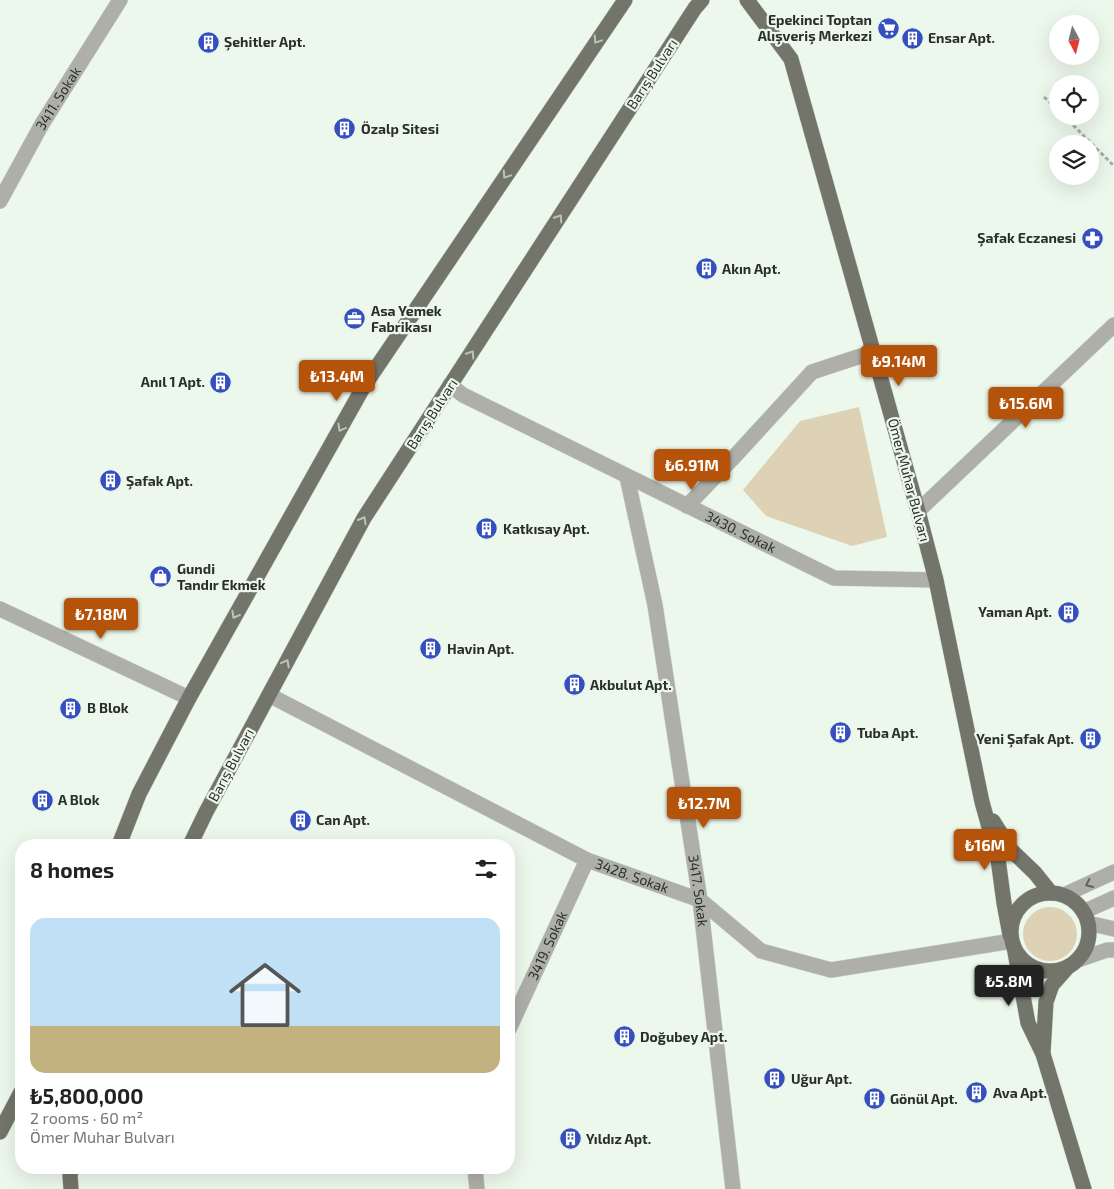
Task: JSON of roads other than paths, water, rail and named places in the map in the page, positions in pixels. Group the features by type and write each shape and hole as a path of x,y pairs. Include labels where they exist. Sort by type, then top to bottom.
{"main road":[{"path":"121,839 139,794 189,698 364,386 625,0"},
{"name":"Barış Bulvarı","path":"193,839 364,518 702,0"},
{"name":"Ömer Muhar Bulvarı","path":"747,0 791,59 874,352 936,580 982,802 998,859 1004,902 1028,1024 1043,1054"},
{"path":"982,802 1011,850 1057,894 1075,902 1086,918 1089,936 1086,949 1052,985 1046,1002 1043,1054 1084,1189"},
{"path":"1057,894 1038,895 1026,901 1018,910 1012,922 1012,941 1020,959 1030,967 1043,971 1056,971 1073,963"},
{"path":"0,1132 15,1103"},
{"path":"70,1174 71,1189"}],"street":[{"name":"3411. Sokak","path":"0,201 42,124 120,0"},
{"path":"918,511 1114,325"},
{"path":"687,506 812,372 874,352"},
{"name":"3430. Sokak","path":"450,385 463,395 834,578 936,580"},
{"name":"3417. Sokak","path":"627,477 655,605 700,900 733,1189"},
{"path":"0,609 189,698"},
{"name":"3428. Sokak","path":"268,695 587,860 700,900 762,951 831,970 1012,941"},
{"name":"3419. Sokak","path":"515,1016 587,860"},
{"path":"1057,894 1114,872"},
{"path":"1086,918 1114,898"},
{"path":"1086,918 1114,929"},
{"path":"1073,963 1107,950 1114,950"},
{"path":"476,1174 477,1189"}],"place":[{"name":"Epekinci Toptan Alışveriş Merkezi","path":"888,28"},
{"name":"Ensar Apt.","path":"912,38"},
{"name":"Şehitler Apt.","path":"208,42"},
{"name":"Özalp Sitesi","path":"345,129"},
{"name":"Şafak Eczanesi","path":"1092,238"},
{"name":"Akın Apt.","path":"706,269"},
{"name":"Asa Yemek Fabrikası","path":"355,319"},
{"name":"Anıl 1 Apt.","path":"221,382"},
{"name":"Şafak Apt.","path":"110,481"},
{"name":"Katkısay Apt.","path":"487,529"},
{"name":"Gundi Tandır Ekmek","path":"161,577"},
{"name":"Yaman Apt.","path":"1068,612"},
{"name":"Havin Apt.","path":"431,649"},
{"name":"Akbulut Apt.","path":"574,685"},
{"name":"B Blok","path":"71,708"},
{"name":"Tuba Apt.","path":"841,733"},
{"name":"Yeni Şafak Apt.","path":"1090,739"},
{"name":"A Blok","path":"42,800"},
{"name":"Can Apt.","path":"300,820"},
{"name":"Doğubey Apt.","path":"624,1037"},
{"name":"Uğur Apt.","path":"775,1079"},
{"name":"Ava Apt.","path":"977,1093"},
{"name":"Gönül Apt.","path":"874,1099"},
{"name":"Yıldız Apt.","path":"570,1139"}]}
